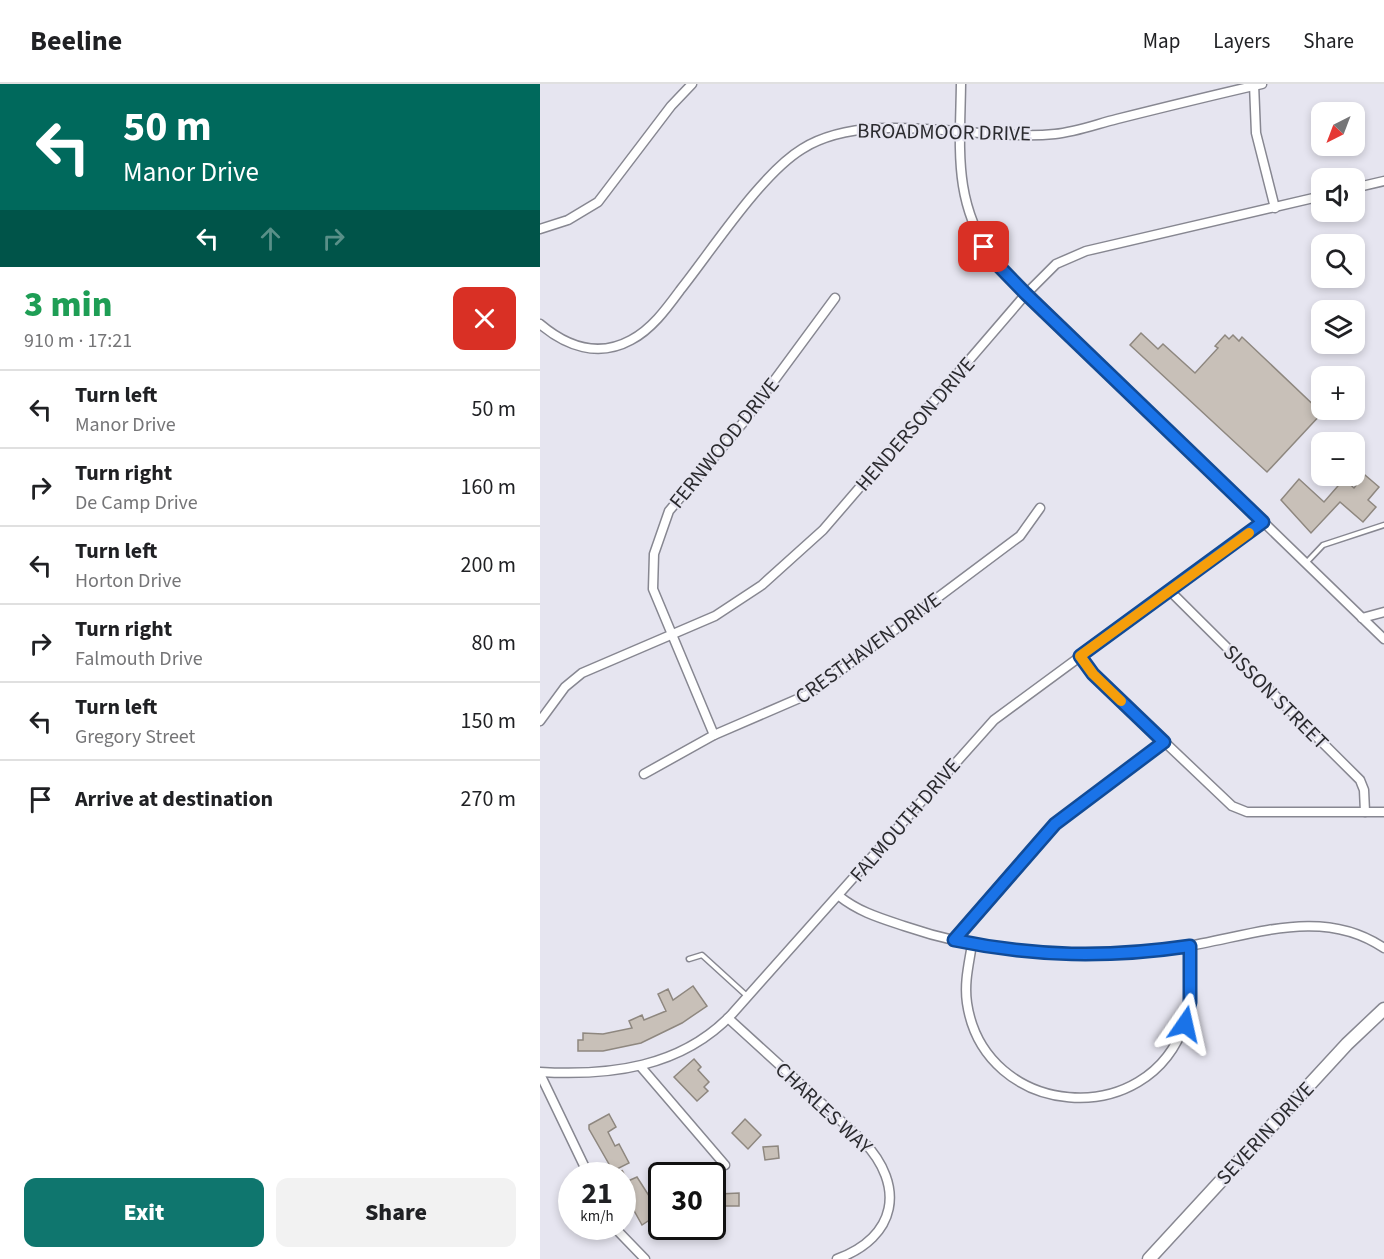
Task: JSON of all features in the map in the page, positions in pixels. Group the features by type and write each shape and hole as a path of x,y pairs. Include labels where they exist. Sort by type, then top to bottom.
{"street":[{"path":"540,229 568,220 598,202 672,106 692,84"},
{"path":"961,84 959,175 970,218 993,260 1384,639"},
{"path":"1257,85 1256,133 1275,208"},
{"name":"BROADMOOR DRIVE","path":"540,324 557,338 582,348 612,347 631,340 658,318 773,173 801,149 830,135 873,127 960,133 1056,134 1257,85"},
{"path":"1365,185 1384,181"},
{"name":"HENDERSON DRIVE","path":"540,721 565,687 582,673 715,616 738,603 824,530 1026,294 1056,264 1086,251 1311,199"},
{"name":"FERNWOOD DRIVE","path":"714,735 653,589 656,542 666,518 703,468 742,424 835,298"},
{"name":"CRESTHAVEN DRIVE","path":"644,774 714,735 809,694 1020,536 1040,508"},
{"name":"FALMOUTH DRIVE","path":"540,1073 586,1075 641,1066 666,1058 709,1034 748,997 994,720 1263,522"},
{"name":"SISSON STREET","path":"1169,590 1360,780 1364,790 1365,812"},
{"path":"1362,618 1384,612"},
{"path":"1080,656 1093,674 1225,802 1239,810 1247,812 1384,812"},
{"path":"954,940 1055,824 1164,742"},
{"path":"839,896 856,909 954,940 1043,954 1110,955 1190,946 1276,927 1306,926 1343,928 1372,940 1384,948"},
{"path":"972,944 966,976 967,1001 973,1025 984,1048 1000,1067 1019,1082 1043,1093 1080,1099 1105,1096 1139,1081 1159,1066 1174,1047 1185,1024 1190,1002 1190,946"},
{"name":"SEVERIN DRIVE","path":"1149,1259 1347,1044 1384,1009"},
{"name":"CHARLES WAY","path":"728,1018 862,1141 876,1155 885,1170 890,1199 882,1227 865,1247 837,1259"},
{"path":"641,1066 722,1162"},
{"path":"540,1073 582,1162"},
{"path":"627,1240 645,1259"}],"lane":[{"path":"1305,564 1323,545 1384,525"},
{"path":"689,959 702,955 748,997"}],"building":[{"path":"1141,333 1158,349 1163,344 1195,373 1218,348 1215,346 1225,335 1229,339 1233,335 1239,341 1242,337 1311,403 1311,420 1315,420 1267,472 1130,345"},
{"path":"1365,475 1379,487 1368,500 1376,507 1363,522 1340,502 1311,533 1281,500 1299,479 1324,502 1338,486 1354,488 1365,486"},
{"path":"693,986 707,1006 682,1023 641,1043 603,1051 578,1051 578,1040 583,1040 583,1033 603,1034 632,1028 629,1021 642,1015 644,1020 666,1011 658,994 668,989 673,1000"},
{"path":"694,1059 701,1067 698,1070 709,1082 704,1087 708,1091 697,1101 674,1077"},
{"path":"609,1114 616,1127 608,1132 615,1146 619,1144 628,1162 608,1162 589,1129 589,1125"},
{"path":"745,1119 761,1135 748,1149 732,1133"},
{"path":"778,1146 779,1158 765,1160 763,1147"},
{"path":"637,1177 648,1194 648,1221 642,1225 636,1214"},
{"path":"739,1193 739,1206 726,1206 726,1194"}],"slow traffic":[{"path":"1121,701 1093,674 1080,656 1249,533"}],"route":[{"path":"984,247 993,260 1026,294 1263,522 1080,656 1093,674 1164,742 1055,824 954,940 1043,954 1083,956 1190,946 1191,988 1185,1024"}]}
